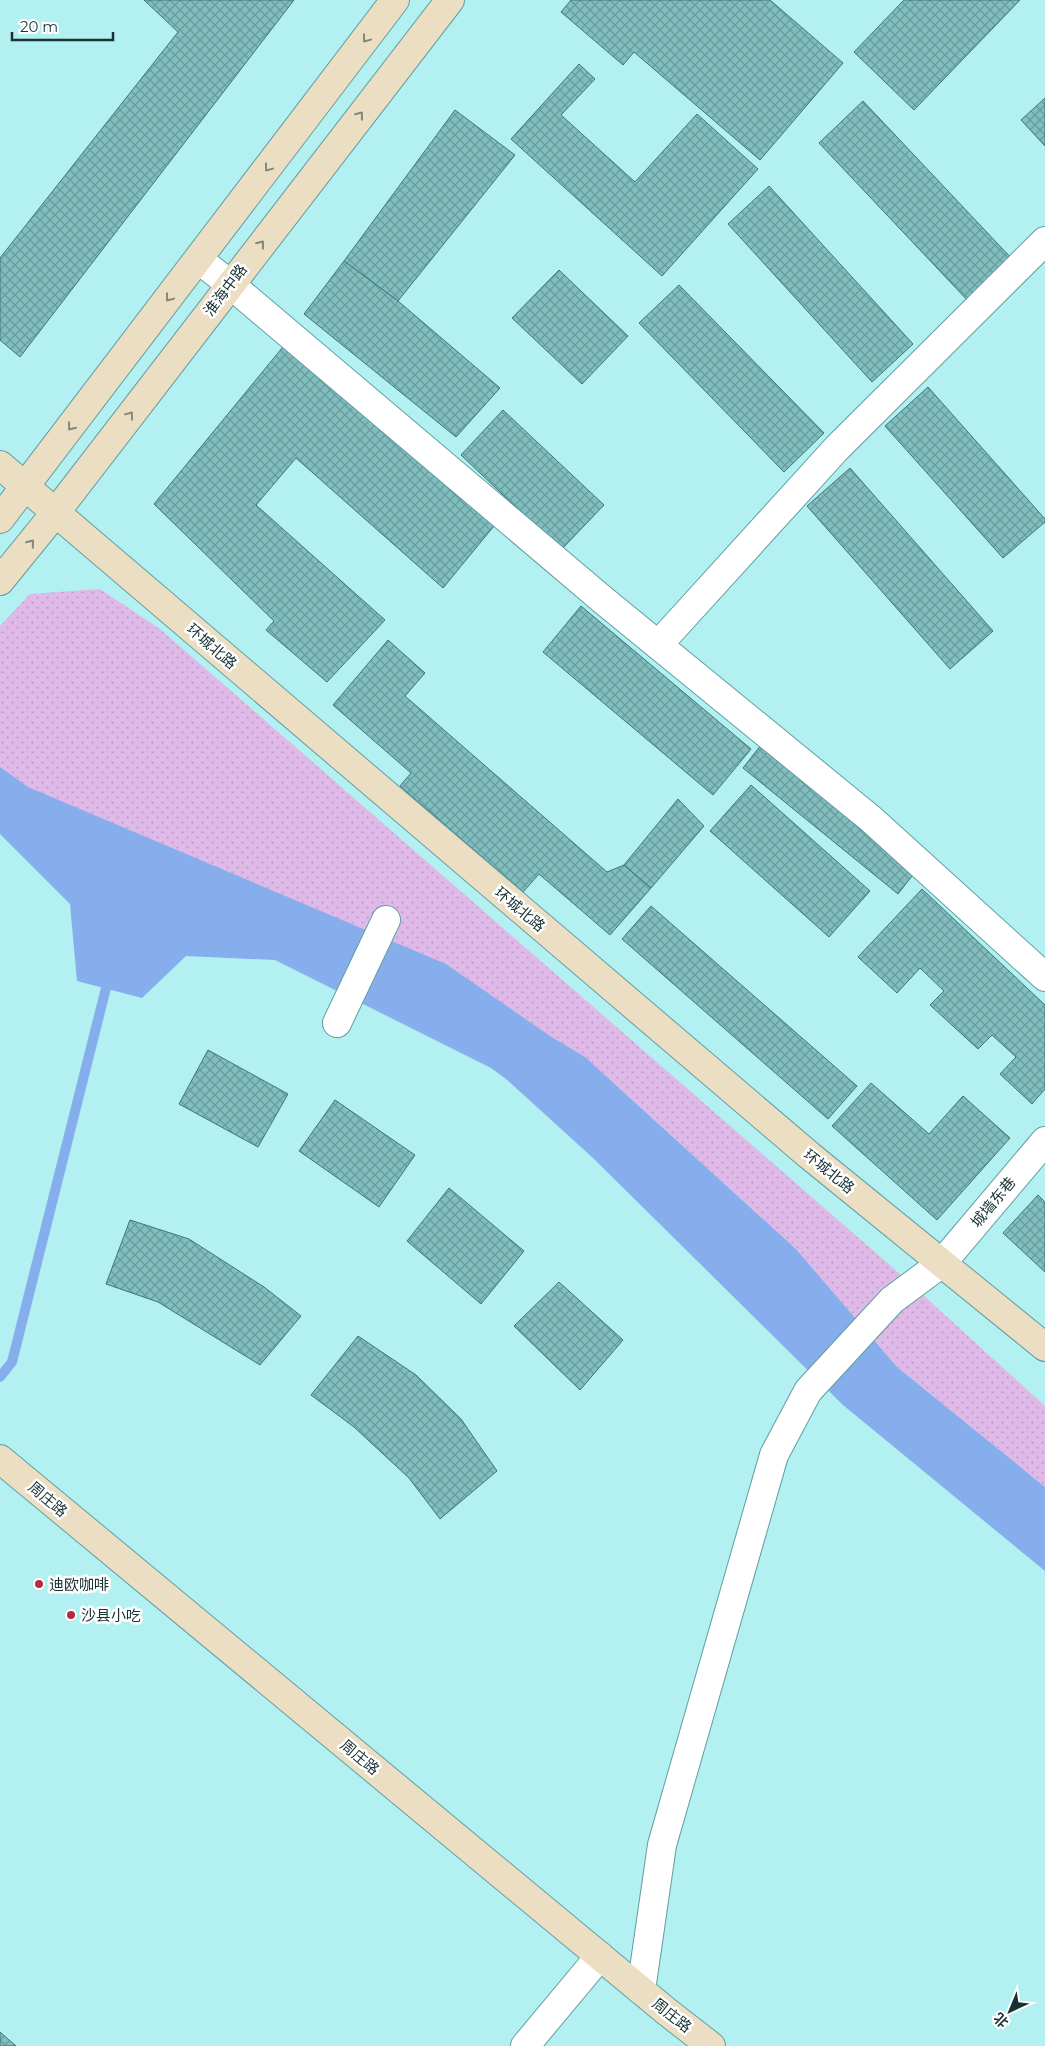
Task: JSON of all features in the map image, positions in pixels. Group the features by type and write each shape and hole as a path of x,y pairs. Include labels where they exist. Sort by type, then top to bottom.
{"main road":[{"path":"0,519 395,0"},
{"name":"淮海中路","path":"0,581 56,512 450,0"},
{"name":"环城北路","path":"0,465 772,1124 1045,1347"},
{"name":"周庄路","path":"5,1463 711,2046"}],"street":[{"path":"658,645 837,448 1045,242"},
{"path":"199,260 230,284 658,645 872,819 1045,977"},
{"path":"336,1023 386,920"},
{"name":"城墙东巷","path":"641,1990 662,1845 774,1455 808,1391 892,1300 942,1263 1045,1141"},
{"path":"525,2046 600,1956"}],"shaded area":[{"path":"100,589 160,629 901,1275 1045,1406 1045,1487 897,1367 796,1249 585,1057 0,779 0,626 30,594"}],"water":[{"path":"0,767 28,787 446,964 550,1036 585,1057 796,1249 897,1367 1045,1487 1045,1571 843,1405 593,1158 506,1079 491,1068 275,960 186,956 142,998 77,981 70,904 0,834"}],"building":[{"path":"144,0 294,0 20,357 0,340 0,258 178,32"},
{"path":"571,0 770,0 843,63 760,160 634,52 623,65 561,12"},
{"path":"904,0 1020,0 914,110 854,52"},
{"path":"579,64 595,79 561,115 635,182 697,114 758,169 662,276 511,139"},
{"path":"1045,98 1045,146 1021,120"},
{"path":"863,101 1014,261 970,303 819,143"},
{"path":"455,110 515,155 398,301 344,261"},
{"path":"769,186 913,344 872,382 728,224"},
{"path":"344,261 398,301 500,388 456,437 304,314"},
{"path":"559,270 628,336 582,384 512,318"},
{"path":"679,285 824,433 784,472 639,323"},
{"path":"287,342 494,526 443,588 296,458 256,505 385,620 327,682 266,630 274,621 154,504"},
{"path":"928,387 1045,519 1045,522 1003,558 885,426"},
{"path":"503,410 604,505 561,550 461,455"},
{"path":"850,468 993,631 950,669 807,506"},
{"path":"581,606 751,749 713,795 543,652"},
{"path":"388,640 425,673 405,696 607,872 624,865 651,888 610,935 539,874 523,892 400,786 411,773 333,705"},
{"path":"761,745 916,871 898,894 743,768"},
{"path":"751,785 870,891 829,937 710,831"},
{"path":"678,799 704,826 651,888 624,865"},
{"path":"922,889 1045,1005 1045,1089 1032,1104 1000,1074 1016,1057 992,1035 978,1049 930,1005 944,991 920,968 897,993 858,957"},
{"path":"651,906 857,1086 828,1119 622,939"},
{"path":"208,1050 288,1094 258,1147 179,1104"},
{"path":"871,1083 929,1134 963,1096 1010,1138 937,1220 832,1126"},
{"path":"335,1100 415,1155 379,1207 299,1151"},
{"path":"449,1188 524,1251 481,1304 407,1241"},
{"path":"1038,1195 1045,1202 1045,1272 1003,1233"},
{"path":"130,1220 189,1239 264,1287 301,1316 260,1365 158,1302 106,1284"},
{"path":"559,1282 623,1340 580,1390 514,1326"},
{"path":"358,1336 416,1375 461,1419 497,1471 440,1519 409,1478 354,1427 311,1395"},
{"path":"0,2032 16,2046 0,2046"}],"waterway":[{"path":"0,1377 12,1362 106,988"}],"place":[{"name":"迪欧咖啡","path":"39,1584"},
{"name":"沙县小吃","path":"71,1615"}]}
